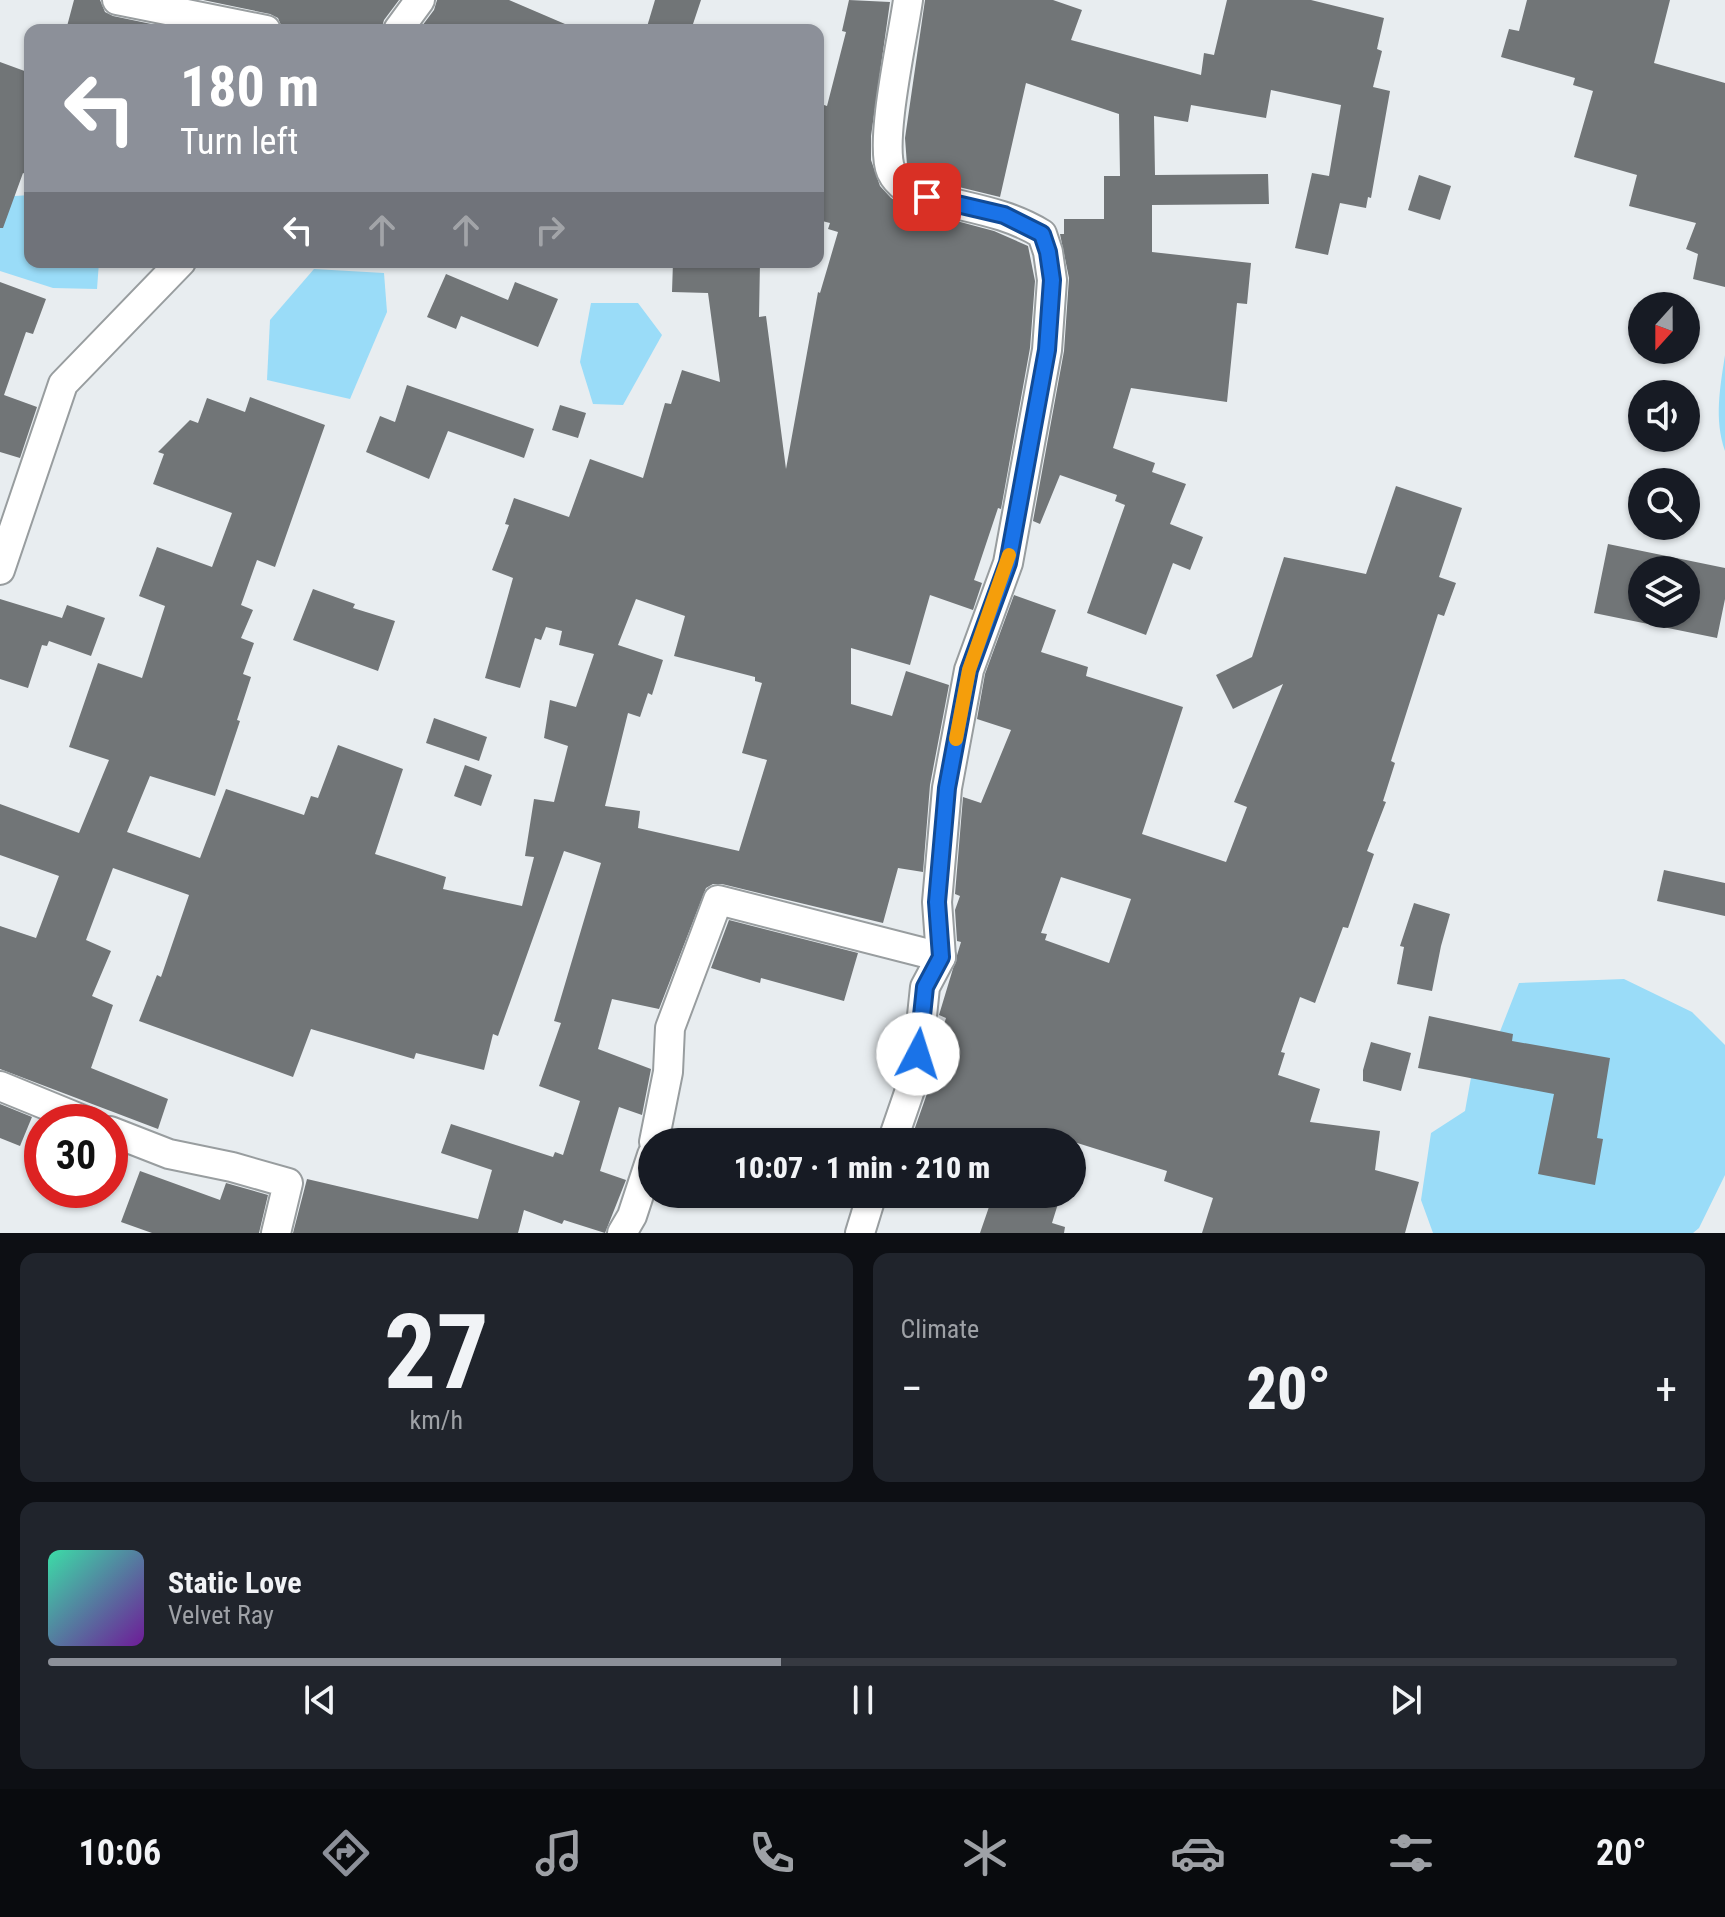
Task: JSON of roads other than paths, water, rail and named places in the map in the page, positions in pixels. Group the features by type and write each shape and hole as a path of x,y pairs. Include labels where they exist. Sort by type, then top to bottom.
{"street":[{"path":"117,0 236,24"},
{"path":"402,24 420,0"},
{"path":"897,1128 912,1084 918,1054 925,987 941,957 937,902 947,788 969,670 1008,563 1047,350 1052,280 1042,234 1004,215 905,189 892,173 886,151 888,127 908,0"},
{"path":"0,570 63,384 175,268"},
{"path":"657,1128 668,1072 670,1028 718,900 941,957"},
{"path":"0,1086 44,1104"},
{"path":"128,1138 169,1154 288,1183 276,1233"},
{"path":"622,1233 638,1198"},
{"path":"860,1233 868,1208"}],"water":[{"path":"24,195 24,268 99,268 97,289 53,288 0,271 0,197"},
{"path":"314,269 384,273 387,312 350,399 267,380 270,320"},
{"path":"591,303 638,303 662,335 623,405 593,404 580,362"},
{"path":"1725,355 1725,451 1719,415"},
{"path":"1624,979 1692,1012 1725,1045 1725,1175 1699,1228 1693,1233 1433,1233 1421,1200 1431,1133 1465,1111 1474,1061 1499,1034 1519,983"}]}
